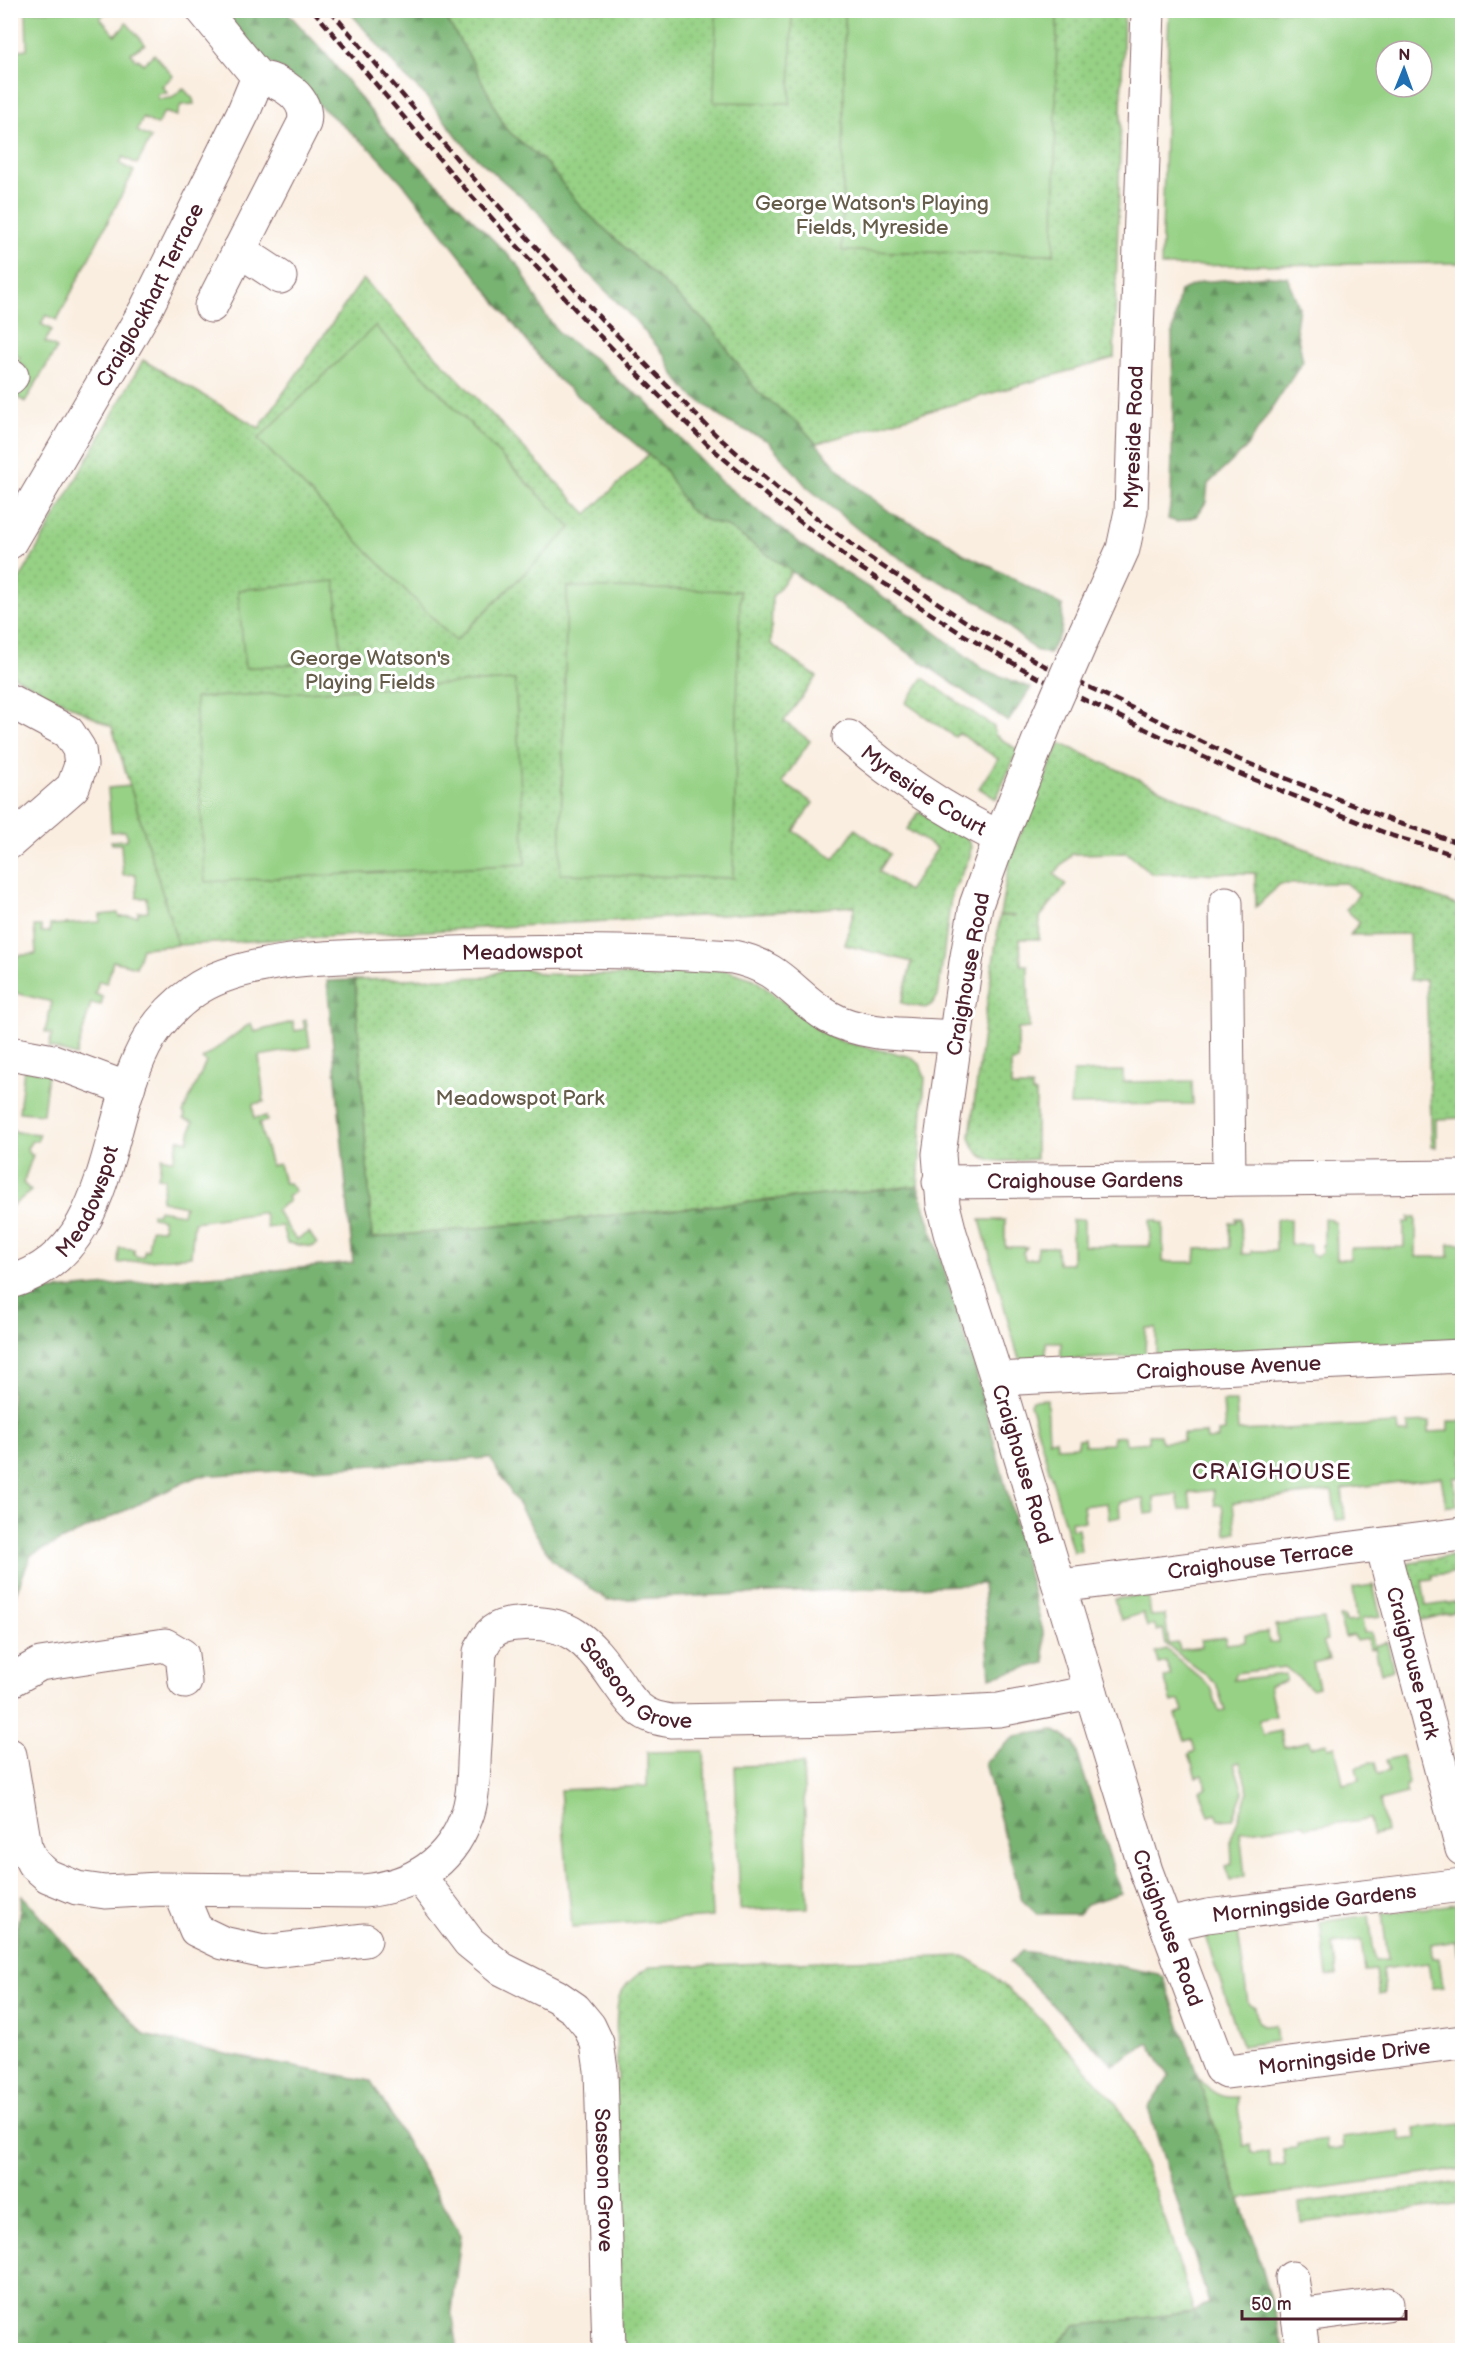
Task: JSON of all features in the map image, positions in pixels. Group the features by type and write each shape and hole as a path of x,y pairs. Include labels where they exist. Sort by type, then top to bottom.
{"street":[{"path":"203,10 258,77 280,82 290,90 305,111 298,138 211,306"},
{"name":"Myreside Road","path":"1000,838 1046,722 1123,549 1131,511 1148,10"},
{"name":"Craiglockhart Terrace","path":"10,542 20,502 146,309 244,111 258,77"},
{"path":"239,250 280,276"},
{"path":"10,701 68,732 79,749 81,765 74,786 10,842"},
{"name":"Myreside Court","path":"849,737 864,751 929,796 965,820 1000,838"},
{"name":"Craighouse Road","path":"1000,838 974,914 939,1155 939,1182 943,1205 1146,1871 1220,2068 1227,2072"},
{"path":"1226,903 1229,1179"},
{"name":"Meadowspot","path":"10,1282 32,1274 57,1259 84,1224 128,1089 149,1038 161,1021 176,1006 206,984 240,969 341,957 542,950 733,957 755,962 773,971 829,1017 853,1027 956,1037"},
{"path":"10,1053 53,1061 128,1089"},
{"name":"Craighouse Gardens","path":"939,1182 1462,1177"},
{"name":"Craighouse Avenue","path":"997,1379 1462,1356"},
{"name":"Craighouse Terrace","path":"1060,1586 1462,1534"},
{"name":"Craighouse Park","path":"1382,1545 1462,1849"},
{"name":"Sassoon Grove","path":"10,1755 25,1846 22,1869 48,1876 77,1888 105,1892 180,1889 364,1891 389,1888 419,1876 439,1861 456,1840 467,1817 473,1782 480,1652 491,1630 507,1624 527,1623 554,1626 578,1636 595,1649 637,1708 653,1718 672,1721 844,1718 999,1710 1091,1692"},
{"path":"10,1681 40,1664 165,1645 182,1655 185,1682"},
{"name":"Sassoon Grove","path":"419,1876 469,1942 502,1969 556,1996 575,2009 589,2026 597,2043 601,2070 609,2350"},
{"name":"Morningside Gardens","path":"1166,1925 1207,1916 1462,1885"},
{"path":"180,1889 196,1930 223,1943 264,1952 365,1940"},
{"name":"Morningside Drive","path":"1227,2072 1462,2042"},
{"path":"1292,2278 1303,2350"},
{"path":"1298,2316 1387,2304"}],"green space":[{"path":"26,11 107,11 100,18 115,35 126,22 145,44 131,53 136,60 138,59 143,64 154,54 173,76 162,86 168,93 158,94 158,99 172,98 183,88 193,99 194,104 181,105 177,116 164,112 157,125 143,118 137,131 151,138 137,164 123,157 120,164 134,171 57,320 46,315 41,324 52,330 45,342 57,348 25,402 11,393 26,368 17,363 20,357 11,353 13,339 10,338 11,51 27,49"},
{"path":"229,11 286,11 325,53 391,137 519,266 544,313 559,333 603,365 621,384 644,399 719,480 803,546 918,619 983,669 1031,688 1008,722 726,526 705,520 687,508 664,468 554,376 407,188 375,153 299,88 285,71 265,61 234,25"},
{"path":"349,11 442,11 471,59 506,129 547,164 582,208 713,329 757,391 798,423 850,481 894,515 942,538 964,554 1063,606 1061,632 1049,654 1035,650 983,604 920,571 861,532 807,487 768,441 728,422 690,394 675,376 665,356 635,320 583,268 537,211 468,150 423,93 405,77"},
{"name":"George Watson's Playing Fields, Myreside","path":"394,11 1124,11 1114,358 812,445 532,167"},
{"path":"845,11 1057,11 1054,254 842,251"},
{"path":"1169,11 1462,11 1462,263 1161,266"},
{"path":"716,15 792,16 790,103 714,102"},
{"path":"1268,276 1287,277 1299,307 1296,328 1303,361 1245,449 1208,484 1206,502 1197,516 1177,522 1168,519 1171,499 1172,335 1180,291 1201,282"},
{"name":"George Watson's Playing Fields","path":"363,279 587,514 653,450 796,567 772,597 771,644 817,677 784,721 810,741 782,782 813,803 794,831 834,859 855,829 890,854 879,871 908,891 937,849 907,829 919,812 964,832 971,847 970,856 951,897 938,996 931,1005 925,1008 901,1003 912,962 845,945 855,906 178,945 112,727 11,675 11,595 143,360 259,428"},
{"path":"375,326 571,528 455,641 258,439"},
{"path":"335,581 342,660 245,668 238,590"},
{"path":"567,587 740,591 733,878 560,874"},
{"path":"923,678 994,727 995,735 1018,750 996,799 979,788 998,759 959,733 955,737 906,703"},
{"path":"515,680 525,864 205,882 195,698"},
{"path":"1060,743 1199,807 1462,907 1462,1118 1436,1119 1436,1147 1432,1147 1426,980 1410,980 1409,934 1350,935 1360,922 1346,910 1359,894 1345,883 1280,884 1256,907 1255,873 1152,874 1127,853 1072,854 1054,874 1066,885 1040,917 1039,939 1020,939 1021,965 1028,965 1029,1028 1018,1029 1018,1061 1011,1062 1011,1087 1032,1087 1032,1093 1036,1093 1036,1159 996,1161 980,1154 974,1147 970,1136 1000,916 1016,916 1000,915 1010,858"},
{"path":"130,786 178,945 142,948 136,967 113,961 107,983 99,981 95,994 103,997 101,1005 91,1003 76,1056 49,1047 52,1034 45,1032 52,1002 11,992 10,956 36,954 34,926 41,926 41,932 50,932 50,925 100,922 100,915 118,913 119,917 138,916 138,912 148,911 147,898 137,898 136,874 123,875 121,844 112,844 111,841 126,840 128,837 125,831 111,832 108,788"},
{"name":"Meadowspot Park","path":"507,968 523,968 542,974 660,976 681,970 726,970 754,979 822,1032 843,1042 908,1056 920,1064 925,1077 918,1186 372,1238 355,980 487,977"},
{"path":"355,980 372,1238 918,1186 975,1368 1043,1631 1045,1663 990,1677 983,1584 607,1600 552,1560 490,1458 198,1476 31,1555 11,1605 11,1294 353,1263 327,981"},
{"path":"306,1019 310,1047 259,1056 264,1102 253,1104 254,1118 266,1116 267,1121 259,1123 271,1166 279,1164 284,1183 289,1183 295,1191 287,1197 289,1201 276,1210 296,1240 309,1232 317,1244 312,1247 287,1243 282,1226 267,1228 264,1213 260,1213 194,1222 191,1256 118,1263 119,1248 134,1249 134,1254 138,1257 143,1256 145,1250 148,1251 151,1229 161,1230 164,1227 162,1219 152,1217 152,1213 158,1214 159,1210 183,1214 185,1206 161,1201 165,1178 158,1177 162,1157 173,1160 179,1139 188,1141 193,1122 184,1119 183,1113 206,1062 202,1059 251,1023 254,1032 293,1022 295,1031 305,1029 303,1020"},
{"path":"24,1069 48,1073 43,1114 19,1112"},
{"path":"1123,1071 1123,1082 1192,1081 1193,1104 1070,1105 1073,1072"},
{"path":"11,1128 17,1132 40,1134 37,1141 32,1141 27,1148 29,1154 33,1155 23,1183 31,1191 11,1207"},
{"path":"1409,1217 1416,1217 1416,1257 1449,1257 1449,1244 1462,1244 1462,1340 1156,1355 1156,1328 1146,1328 1145,1356 1061,1360 1061,1342 1046,1342 1046,1360 1024,1362 1018,1356 980,1220 1005,1220 1005,1247 1027,1247 1023,1252 1025,1260 1037,1258 1037,1247 1057,1247 1058,1264 1072,1264 1072,1220 1084,1219 1084,1246 1150,1246 1150,1220 1157,1220 1163,1223 1163,1262 1195,1262 1196,1249 1230,1248 1230,1223 1236,1222 1236,1219 1241,1219 1242,1254 1251,1254 1251,1251 1276,1251 1276,1219 1290,1219 1290,1245 1310,1245 1310,1252 1316,1256 1322,1252 1324,1244 1324,1218 1332,1219 1332,1222 1336,1222 1337,1259 1350,1259 1350,1248 1404,1247 1404,1222 1409,1222"},
{"path":"1047,1399 1049,1440 1056,1439 1057,1447 1078,1446 1078,1439 1084,1438 1085,1445 1113,1444 1113,1437 1125,1436 1126,1444 1149,1442 1149,1435 1160,1435 1161,1442 1183,1441 1183,1434 1206,1433 1207,1440 1218,1439 1218,1432 1225,1431 1223,1401 1236,1401 1238,1431 1398,1424 1399,1433 1408,1433 1408,1423 1429,1422 1429,1432 1449,1431 1449,1421 1462,1421 1462,1477 1454,1478 1457,1506 1446,1506 1441,1477 1342,1489 1345,1519 1336,1520 1332,1491 1233,1503 1236,1532 1226,1534 1222,1505 1215,1505 1213,1490 1189,1493 1191,1508 1180,1510 1177,1494 1154,1497 1155,1513 1145,1514 1143,1499 1119,1502 1120,1517 1109,1519 1107,1503 1083,1506 1085,1522 1071,1521 1072,1529 1078,1528 1081,1551 1073,1552 1030,1404 1032,1400"},
{"path":"1460,1555 1462,1572 1433,1575 1433,1579 1422,1580 1426,1606 1462,1601 1462,1610 1415,1622 1404,1569 1411,1562"},
{"path":"1373,1585 1381,1617 1362,1619 1364,1633 1371,1632 1374,1646 1387,1642 1393,1669 1381,1673 1375,1648 1370,1649 1367,1639 1356,1641 1354,1635 1345,1637 1339,1617 1344,1617 1345,1622 1357,1621 1353,1588"},
{"path":"1148,1595 1151,1616 1165,1615 1169,1644 1178,1643 1180,1650 1202,1647 1201,1640 1225,1637 1226,1644 1245,1642 1245,1635 1268,1632 1269,1643 1278,1642 1276,1625 1324,1619 1327,1640 1323,1641 1329,1659 1313,1663 1319,1687 1312,1689 1285,1667 1236,1673 1233,1680 1285,1674 1286,1681 1269,1686 1276,1716 1259,1720 1263,1735 1280,1731 1284,1747 1309,1741 1311,1747 1326,1743 1328,1748 1335,1746 1343,1784 1359,1780 1356,1767 1375,1762 1378,1774 1389,1771 1386,1760 1402,1756 1409,1785 1405,1786 1407,1794 1380,1801 1386,1832 1373,1835 1370,1819 1240,1832 1245,1876 1230,1881 1225,1866 1232,1864 1231,1839 1248,1791 1240,1762 1234,1763 1243,1792 1233,1819 1219,1820 1216,1814 1209,1816 1200,1790 1207,1788 1203,1775 1196,1777 1189,1754 1195,1751 1192,1739 1185,1741 1176,1715 1183,1712 1179,1700 1172,1702 1164,1678 1171,1675 1166,1662 1159,1664 1156,1652 1166,1649 1211,1687 1219,1712 1225,1711 1216,1683 1166,1644 1163,1629 1157,1631 1154,1625 1147,1627 1143,1613 1121,1620 1114,1599"},
{"path":"1054,1730 1074,1743 1121,1893 1087,1904 1078,1914 1037,1914 1022,1900 985,1763 1015,1736"},
{"path":"704,1751 712,1917 572,1927 560,1790 647,1786 647,1752"},
{"path":"803,1764 808,1908 740,1910 735,1766"},
{"path":"22,1895 144,2035 234,2056 371,2081 461,2235 452,2311 458,2350 11,2350 10,1969"},
{"path":"1462,1903 1462,1954 1458,1955 1456,1941 1432,1945 1433,1958 1439,1958 1443,1987 1432,1988 1428,1963 1382,1969 1385,1994 1379,1995 1376,1970 1365,1971 1361,1940 1333,1944 1337,1975 1327,1976 1320,1922 1369,1915 1375,1961 1388,1960 1382,1914"},
{"path":"1238,1932 1248,2003 1255,2007 1258,2023 1263,2026 1275,2025 1277,2041 1242,2046 1205,1936"},
{"path":"1022,1951 1094,1961 1158,1974 1164,1978 1257,2250 1285,2350 1052,2350 1075,2326 1194,2312 1209,2303 1148,2108 1169,2077 1149,2043 1113,2065 1010,1962"},
{"path":"964,1956 987,1970 1043,2021 1115,2102 1133,2132 1167,2225 1194,2312 1075,2326 1052,2350 619,2350 609,2088 618,2080 616,2036 618,2001 629,1982 650,1967"},
{"path":"1198,2077 1214,2093 1224,2097 1237,2097 1243,2146 1250,2145 1251,2152 1255,2154 1268,2151 1271,2167 1285,2165 1283,2149 1297,2148 1297,2144 1326,2140 1327,2149 1343,2148 1342,2138 1399,2131 1401,2140 1416,2138 1415,2128 1462,2123 1462,2169 1240,2199"},
{"path":"1462,2182 1462,2203 1301,2223 1299,2203"}],"railway":[{"path":"313,10 458,181 594,330 707,444 773,501 862,569 962,634 1039,678 1235,772 1393,836 1462,857"},
{"path":"330,10 468,172 603,321 716,435 781,491 870,558 968,623 1045,666 1240,760 1398,823 1462,844"}],"district":[{"name":"CRAIGHOUSE","path":"1272,1471"}]}
